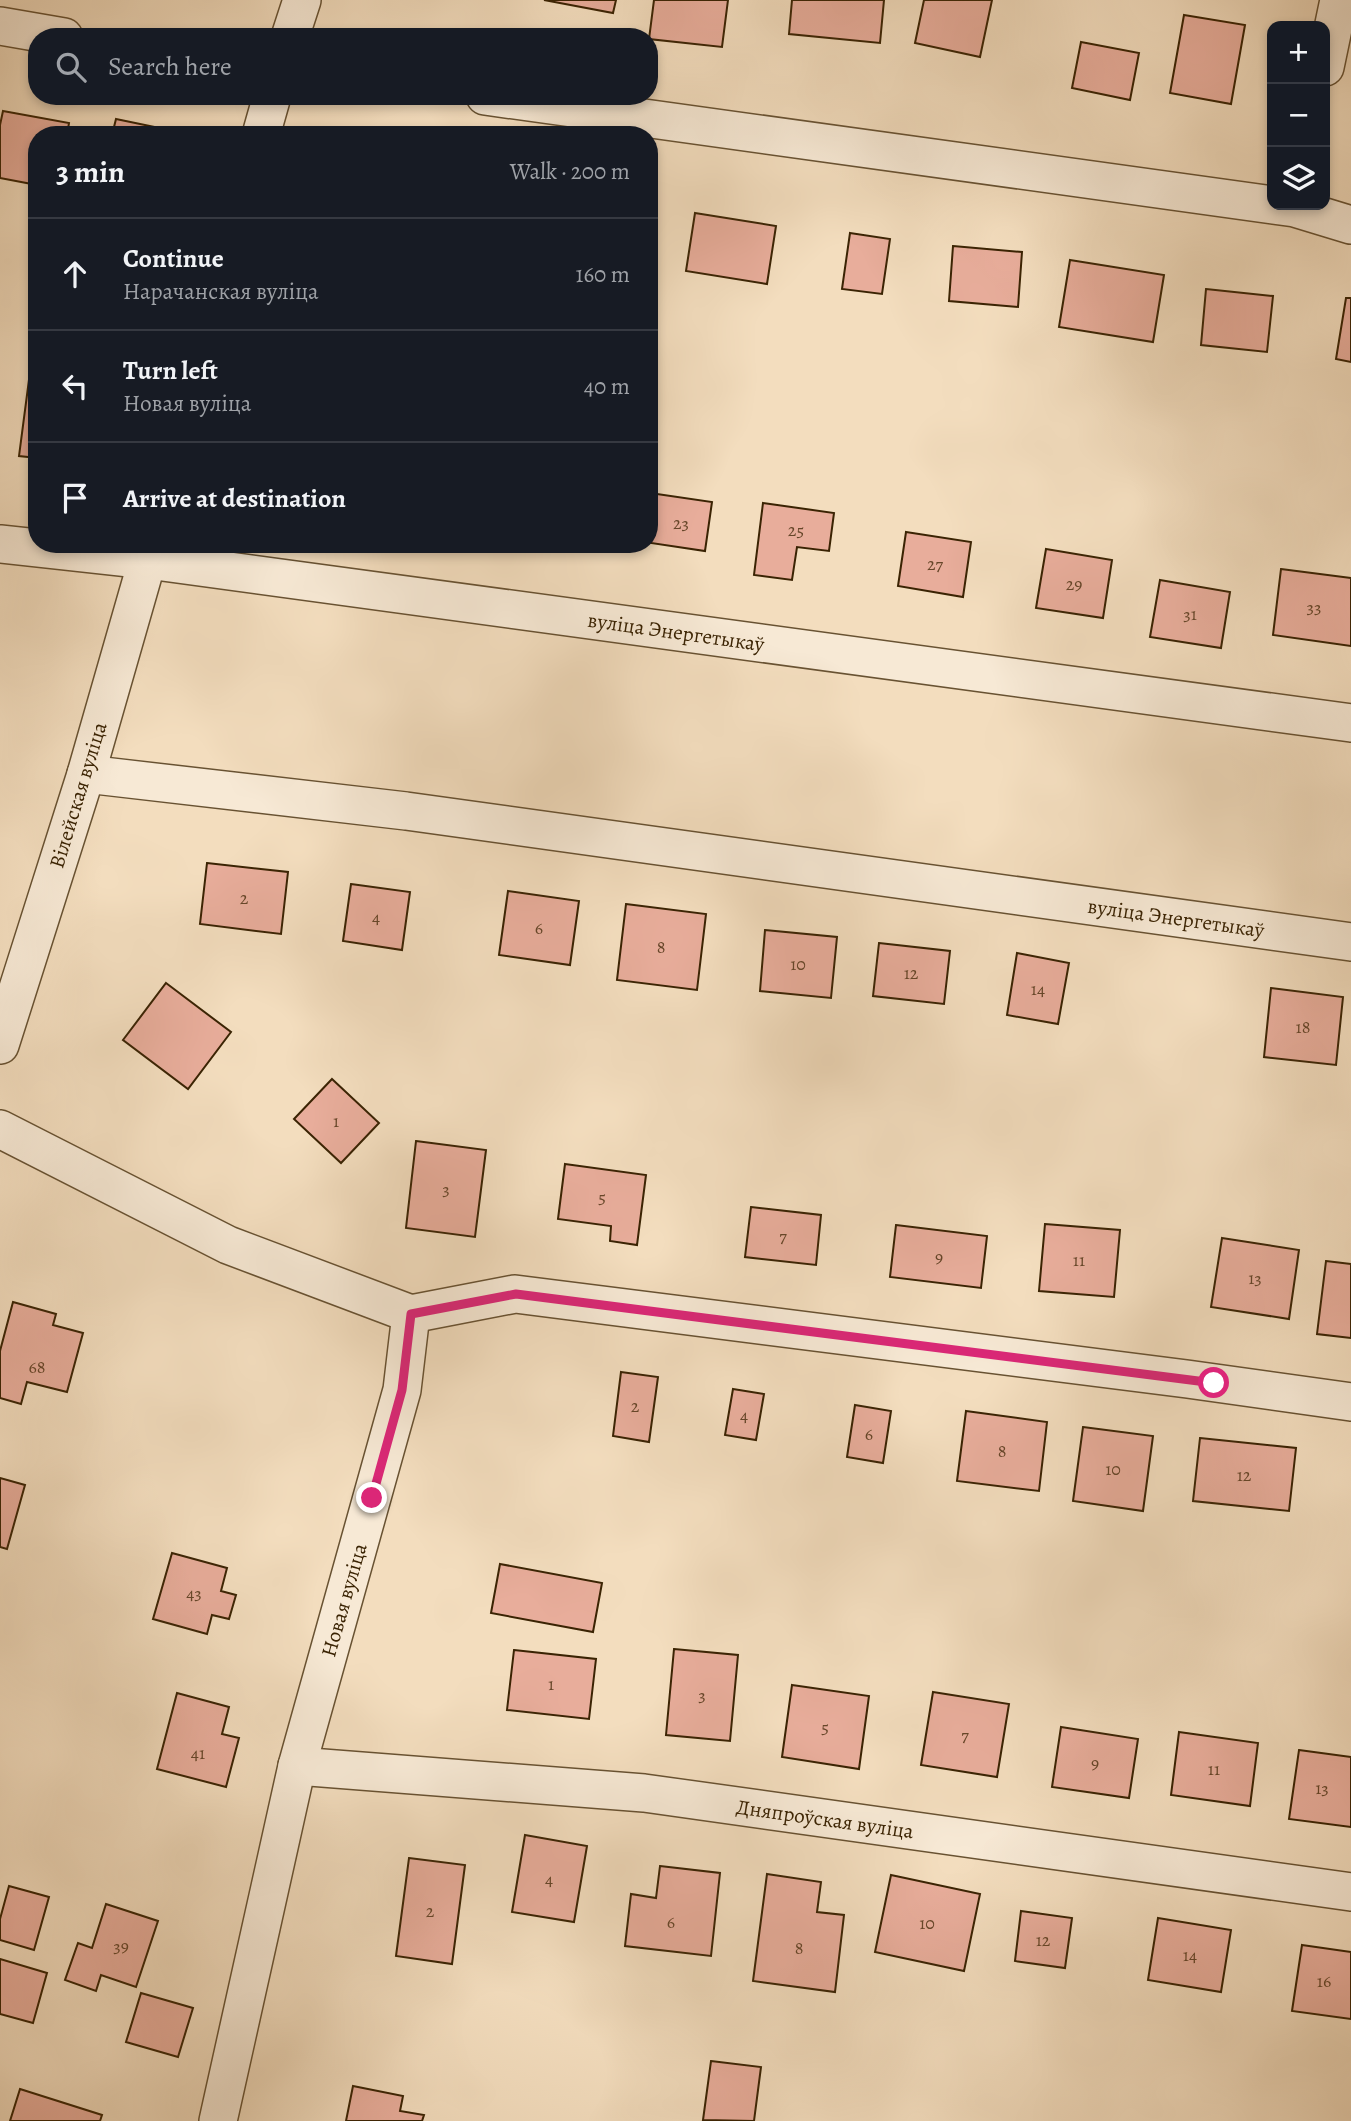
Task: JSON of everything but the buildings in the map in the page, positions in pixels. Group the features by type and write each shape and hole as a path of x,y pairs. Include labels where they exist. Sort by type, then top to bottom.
{"street":[{"path":"293,28 302,0"},
{"path":"1330,44 1339,0"},
{"path":"0,26 28,31"},
{"path":"264,126 269,105"},
{"path":"551,105 1267,203"},
{"path":"1305,210 1351,225"},
{"name":"вуліца Энергетыкаў","path":"0,544 28,545"},
{"name":"Вілейская вуліца","path":"0,1045 86,774 150,553"},
{"name":"вуліца Энергетыкаў","path":"157,553 1351,723"},
{"name":"вуліца Энергетыкаў","path":"86,774 407,811 1351,942"},
{"path":"0,1129 228,1245 411,1314 516,1294 1351,1402"},
{"name":"Новая вуліца","path":"218,2121 297,1766 402,1390 411,1314"},
{"name":"Дняпроўская вуліца","path":"297,1766 644,1793 1351,1892"}],"route":[{"path":"372,1498 402,1390 411,1314 516,1294 1214,1383"}]}
